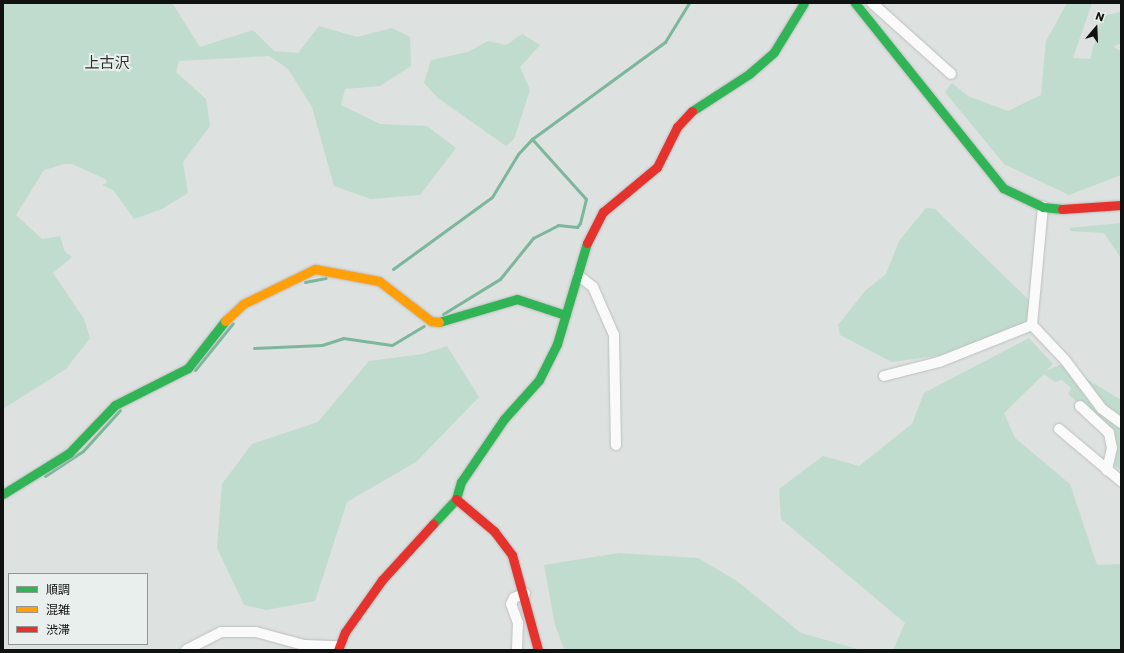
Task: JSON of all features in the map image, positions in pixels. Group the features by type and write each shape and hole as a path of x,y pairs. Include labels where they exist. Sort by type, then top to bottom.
{"street":[{"path":"186,650 221,632 256,632 304,645 339,648 382,580 456,499 460,482 500,424 539,380 554,350 566,315 589,234 603,212 658,167 677,127 687,114 749,74 774,52 796,21 804,3"},
{"path":"855,3 1003,188 1016,197 1043,207 1121,205"},
{"path":"872,3 951,74"},
{"path":"1032,326 1043,207"},
{"path":"3,494 69,453 115,405 188,368 225,320 243,304 315,269 379,281 431,321 446,323 517,299 566,315"},
{"path":"578,275 593,286 614,335 616,445"},
{"path":"1032,326 1077,370 1102,409 1121,423"},
{"path":"884,376 951,358 1032,326"},
{"path":"1080,406 1109,433 1112,448 1107,470"},
{"path":"1059,429 1121,481"},
{"path":"456,499 503,542 518,568 538,650"},
{"path":"517,650 518,623 511,604 514,598 525,593"}],"green space":[{"path":"3,3 172,3 200,47 253,30 274,51 298,53 319,26 357,37 392,28 410,37 411,66 380,86 345,89 341,105 380,124 427,126 456,148 420,195 371,199 334,186 312,107 288,69 269,56 179,61 176,72 206,99 210,126 183,162 188,193 162,209 134,219 113,190 102,185 107,183 105,179 72,164 64,164 44,170 16,215 42,239 60,236 65,252 72,257 53,273 84,319 90,338 66,369 3,409"},
{"path":"1067,3 1092,3 1073,58 1090,59 1102,16 1121,12 1121,43 1113,47 1121,51 1121,175 1069,195 1004,164 945,92 952,83 968,96 1008,111 1041,95 1046,41"},
{"path":"522,34 540,45 520,67 530,90 514,139 506,146 438,98 424,83 431,60 468,52 488,41 506,45"},
{"path":"926,208 935,209 1031,302 1028,319 1017,330 943,355 892,362 840,335 838,325 865,291 886,274 899,241"},
{"path":"1120,223 1121,258 1104,233 1070,231 1070,228"},
{"path":"1029,338 1053,364 1046,371 1062,364 1121,400 1121,470 1112,464 1111,432 1068,394 1071,388 1062,380 1055,382 1044,374 1004,413 1015,438 1070,484 1097,565 1121,564 1121,650 893,650 905,623 781,519 779,489 823,456 859,466 912,424 924,393"},
{"path":"447,346 479,397 416,462 347,502 315,601 266,610 244,605 217,548 222,484 252,444 318,422 369,361 423,354"},
{"path":"619,553 698,558 737,581 801,633 861,650 564,649 555,625 544,565"}],"waterway":[{"path":"393,269 492,197 518,154 532,139 665,42 689,3"},
{"path":"443,314 500,279 533,238 558,225 577,227 580,223 586,199 532,139"},
{"path":"305,282 326,278"},
{"path":"195,370 233,323"},
{"path":"254,348 322,345 343,338 392,345 424,326"},
{"path":"45,476 83,451 120,410"}],"traffic: fast":[{"path":"692,111 749,74 774,52 804,3"},
{"path":"855,3 1003,188 1043,207 1062,209"},
{"path":"433,524 456,499 461,482 504,419 539,380 557,344 587,243"},
{"path":"439,322 517,299 565,315"},
{"path":"3,494 69,453 115,405 188,368 225,321"}],"traffic: slow":[{"path":"225,321 243,304 315,269 379,281 431,321 439,322"}],"traffic: jam":[{"path":"587,243 603,212 657,167 677,127 692,111"},
{"path":"1062,209 1121,205"},
{"path":"456,499 494,531 512,555 538,650"},
{"path":"338,650 345,632 382,580 433,524"}],"district":[{"name":"上古沢","path":"107,63"}]}
